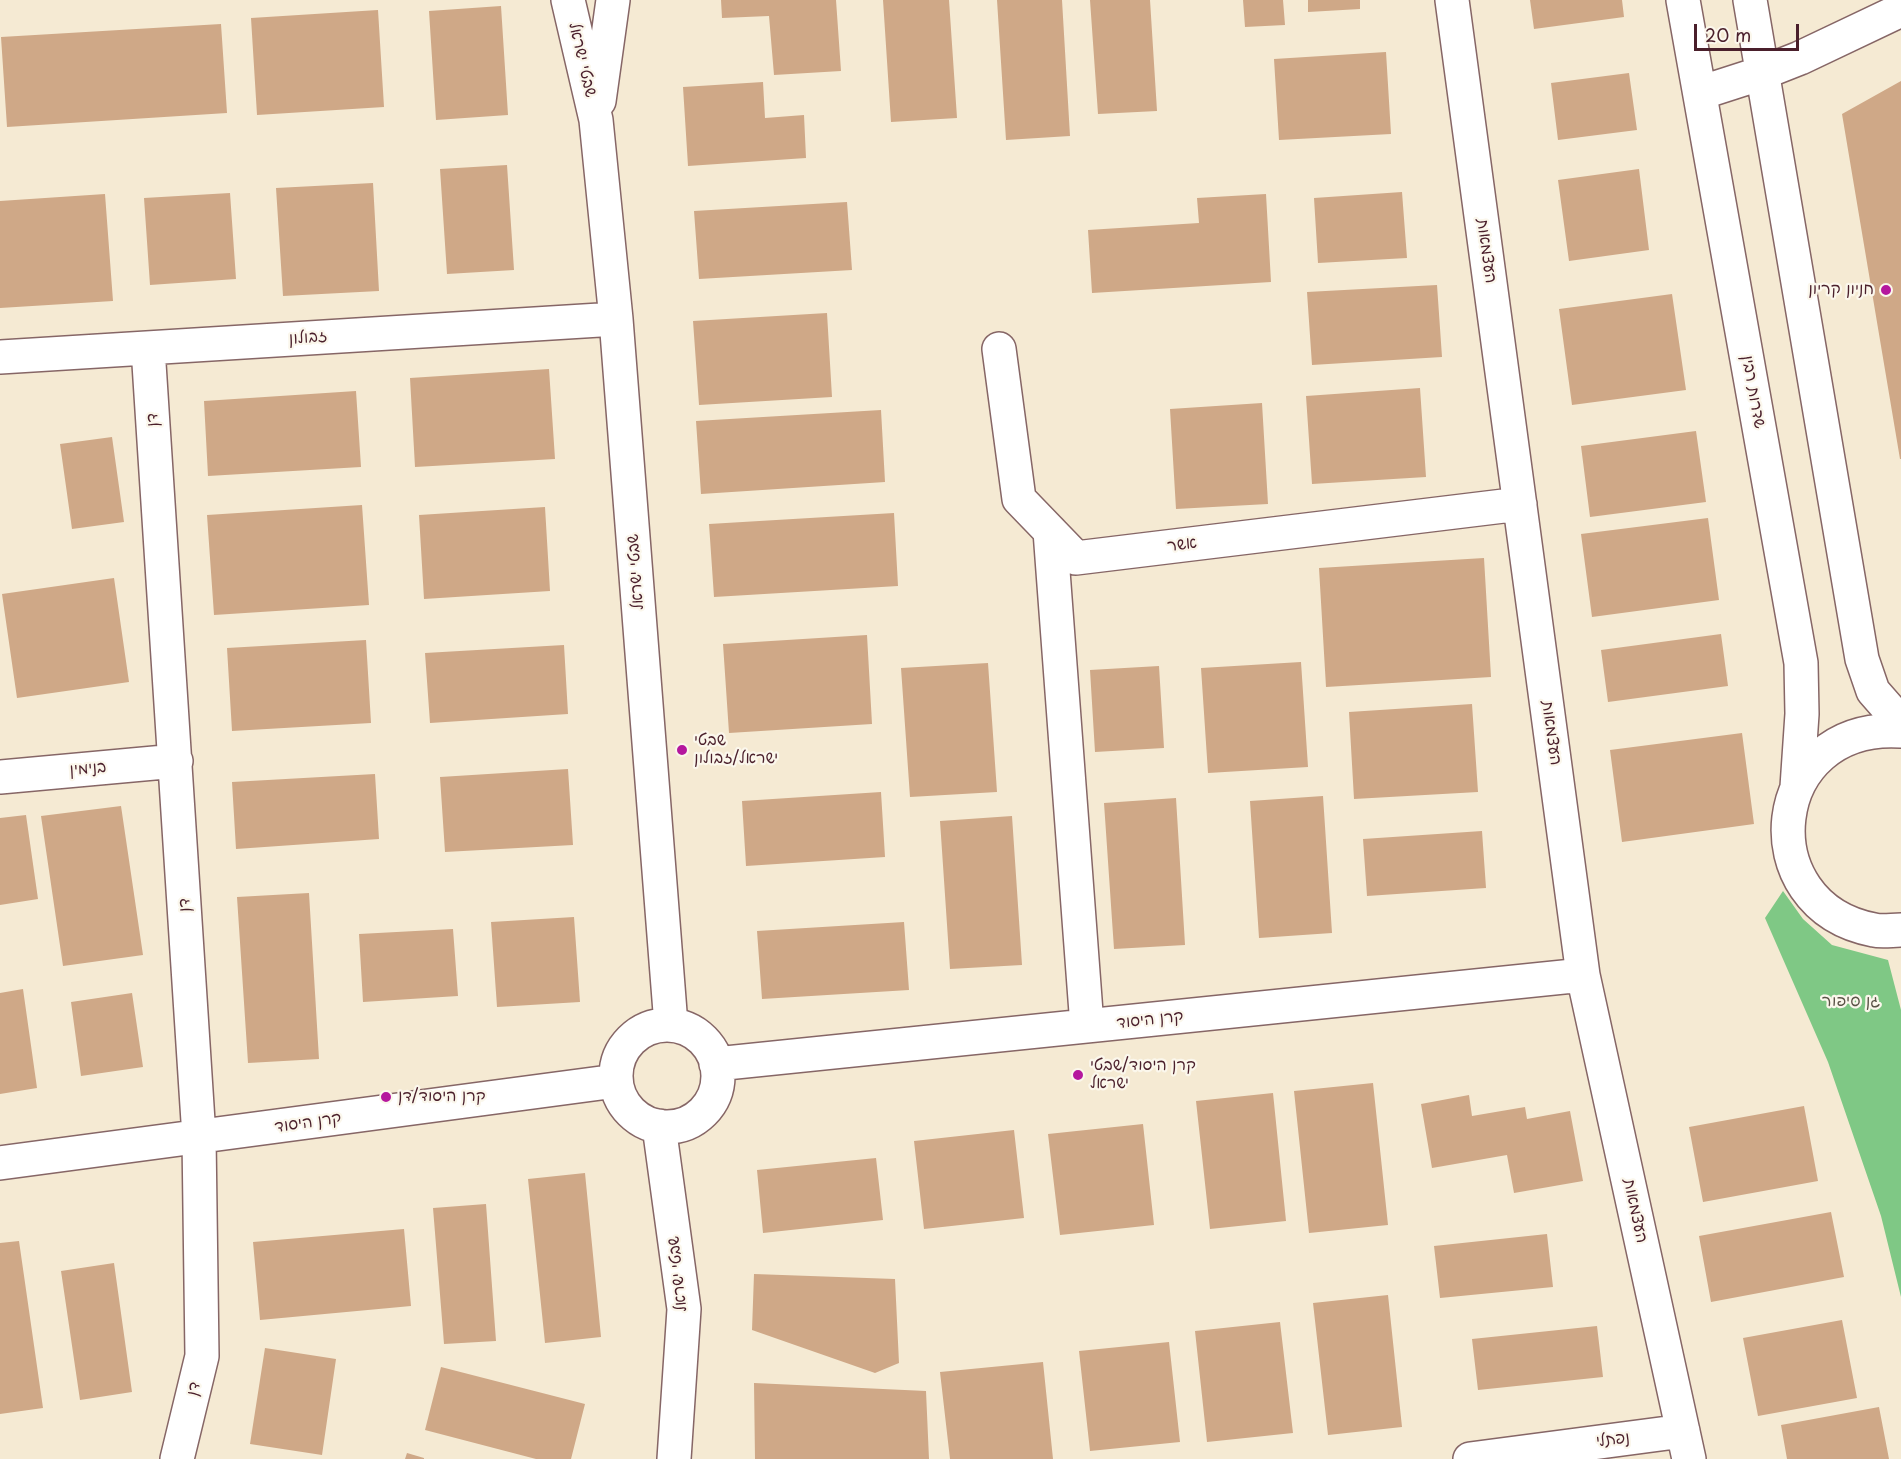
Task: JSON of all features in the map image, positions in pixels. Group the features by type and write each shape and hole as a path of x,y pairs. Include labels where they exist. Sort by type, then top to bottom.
{"street":[{"name":"שבטי ישראל","path":"568,0 596,120 616,319 671,1025"},
{"name":"שבטי ישראל","path":"596,120 613,0"},
{"name":"העצמאות","path":"1452,0 1583,975 1686,1445"},
{"name":"שדרות רבין","path":"1683,0 1801,663 1802,714 1797,787"},
{"path":"1750,0 1862,659 1873,692 1901,723"},
{"path":"1700,93 1800,58 1901,10"},
{"name":"זבולון","path":"0,357 616,319"},
{"name":"דן","path":"148,348 199,1137 202,1356 177,1459"},
{"name":"אשר","path":"999,349 1019,499 1076,558 1520,504"},
{"path":"1050,531 1087,1026"},
{"path":"1901,731 1880,730 1854,735 1830,747 1811,765 1797,787 1788,817 1789,849 1800,878 1819,904 1845,922 1875,931 1901,930"},
{"name":"בנימין","path":"0,777 176,761"},
{"name":"קרן היסוד","path":"716,1064 1583,975"},
{"path":"671,1025 687,1029 700,1037 711,1049 716,1064 718,1081 713,1097 704,1111 691,1121 676,1126 659,1126 644,1121 630,1111 621,1098 616,1082 617,1066 622,1052 642,1031 656,1026 671,1025"},
{"name":"קרן היסוד","path":"0,1163 616,1082"},
{"name":"שבטי ישראל","path":"659,1126 684,1309 674,1459"},
{"name":"נפתלי","path":"1470,1459 1686,1445"}],"green space":[{"name":"גן סיפור","path":"1783,891 1803,919 1832,945 1888,960 1901,1010 1901,1297 1881,1216 1828,1062 1765,918"}],"building":[{"path":"721,0 836,0 841,71 774,75 769,16 722,18"},
{"path":"883,0 949,0 957,118 891,122"},
{"path":"997,0 1062,0 1070,136 1006,140"},
{"path":"1090,0 1150,0 1157,111 1098,114"},
{"path":"1243,0 1283,0 1285,25 1245,27"},
{"path":"1308,0 1360,0 1360,9 1308,12"},
{"path":"1530,0 1622,0 1624,17 1534,29"},
{"path":"501,6 508,115 436,120 429,11"},
{"path":"378,10 384,107 257,115 251,18"},
{"path":"221,24 227,113 7,127 1,37"},
{"path":"1386,52 1391,134 1279,140 1274,59"},
{"path":"1629,73 1637,130 1558,140 1551,83"},
{"name":"חניון קריון","path":"1901,81 1901,459 1900,459 1842,114"},
{"path":"763,82 765,118 804,115 806,158 688,166 683,87"},
{"path":"507,165 514,270 447,274 440,169"},
{"path":"1639,169 1649,250 1569,261 1558,180"},
{"path":"373,183 379,291 283,296 276,188"},
{"path":"1402,192 1407,258 1318,263 1314,198"},
{"path":"230,193 236,279 150,285 144,198"},
{"path":"105,194 113,301 0,308 0,201"},
{"path":"1266,194 1271,282 1092,293 1088,230 1199,223 1197,198"},
{"path":"847,202 852,270 699,279 694,211"},
{"path":"1437,285 1442,357 1312,365 1307,292"},
{"path":"1672,294 1686,390 1572,405 1559,309"},
{"path":"827,313 832,397 699,405 693,321"},
{"path":"549,369 555,459 415,467 410,378"},
{"path":"1420,388 1426,477 1312,484 1306,396"},
{"path":"356,391 361,467 208,476 204,401"},
{"path":"1262,403 1268,504 1176,509 1170,409"},
{"path":"881,410 885,482 701,494 696,421"},
{"path":"1696,431 1706,502 1590,517 1581,446"},
{"path":"112,437 124,522 72,529 60,444"},
{"path":"362,505 369,605 214,615 207,515"},
{"path":"545,507 550,591 424,599 419,515"},
{"path":"894,513 898,586 714,597 709,524"},
{"path":"1708,518 1719,600 1592,617 1581,534"},
{"path":"1484,558 1491,677 1326,687 1319,568"},
{"path":"114,578 129,682 17,698 2,594"},
{"path":"1721,634 1728,686 1608,702 1601,650"},
{"path":"867,635 872,724 729,733 723,644"},
{"path":"366,640 371,723 232,731 227,648"},
{"path":"564,645 568,714 430,723 425,653"},
{"path":"1301,662 1308,767 1208,773 1201,668"},
{"path":"988,663 997,792 910,797 901,668"},
{"path":"1159,666 1164,748 1095,752 1090,670"},
{"path":"1472,704 1478,792 1354,799 1349,712"},
{"path":"1742,733 1754,824 1622,842 1610,750"},
{"path":"568,769 573,845 445,852 440,777"},
{"path":"375,774 379,839 236,849 232,782"},
{"path":"881,792 885,857 746,866 742,801"},
{"path":"1323,796 1332,933 1259,938 1250,801"},
{"path":"1176,798 1185,945 1114,949 1104,803"},
{"path":"121,806 143,955 63,966 41,816"},
{"path":"26,815 38,899 0,905 0,818"},
{"path":"1012,816 1022,965 950,969 940,821"},
{"path":"1482,831 1486,888 1367,896 1363,839"},
{"path":"309,893 319,1059 248,1063 237,897"},
{"path":"574,917 580,1002 497,1007 491,922"},
{"path":"904,922 909,990 762,999 757,931"},
{"path":"453,929 458,996 363,1002 359,934"},
{"path":"23,989 37,1088 0,1094 0,993"},
{"path":"132,993 143,1067 81,1076 71,1002"},
{"path":"1373,1083 1388,1225 1309,1233 1294,1091"},
{"path":"1273,1093 1286,1221 1210,1229 1196,1101"},
{"path":"1469,1095 1472,1116 1525,1107 1527,1119 1570,1111 1583,1181 1514,1193 1507,1155 1432,1168 1421,1104"},
{"path":"1804,1106 1818,1181 1703,1202 1689,1127"},
{"path":"1143,1124 1154,1225 1060,1235 1048,1134"},
{"path":"1014,1130 1024,1218 924,1229 914,1141"},
{"path":"876,1158 883,1220 763,1233 757,1170"},
{"path":"585,1173 601,1337 545,1343 528,1179"},
{"path":"486,1204 496,1341 444,1344 433,1208"},
{"path":"1831,1212 1844,1277 1711,1302 1699,1236"},
{"path":"404,1229 411,1306 260,1320 253,1242"},
{"path":"1547,1234 1553,1287 1440,1298 1434,1246"},
{"path":"19,1241 43,1408 0,1414 0,1243"},
{"path":"114,1263 132,1392 80,1400 61,1271"},
{"path":"754,1274 895,1279 899,1363 875,1373 752,1330"},
{"path":"1388,1295 1402,1427 1328,1435 1313,1303"},
{"path":"1842,1320 1857,1398 1758,1416 1743,1338"},
{"path":"1280,1322 1293,1433 1207,1442 1195,1331"},
{"path":"1597,1326 1603,1377 1478,1390 1472,1339"},
{"path":"1169,1342 1180,1442 1090,1451 1079,1351"},
{"path":"265,1348 336,1359 322,1455 250,1444"},
{"path":"1043,1362 1053,1459 950,1459 940,1372"},
{"path":"441,1367 585,1404 571,1459 536,1459 425,1430"},
{"path":"754,1383 926,1391 929,1459 755,1459"},
{"path":"1879,1407 1889,1459 1787,1459 1781,1425"},
{"path":"407,1453 424,1458 424,1459 405,1459"}],"place":[{"name":"חניון קריון","path":"1886,290"},
{"name":"שבטי ישראל/זבולון","path":"682,750"},
{"name":"קרן היסוד/שבטי ישראל","path":"1078,1075"},
{"name":"קרן היסוד/דן","path":"386,1097"}]}
